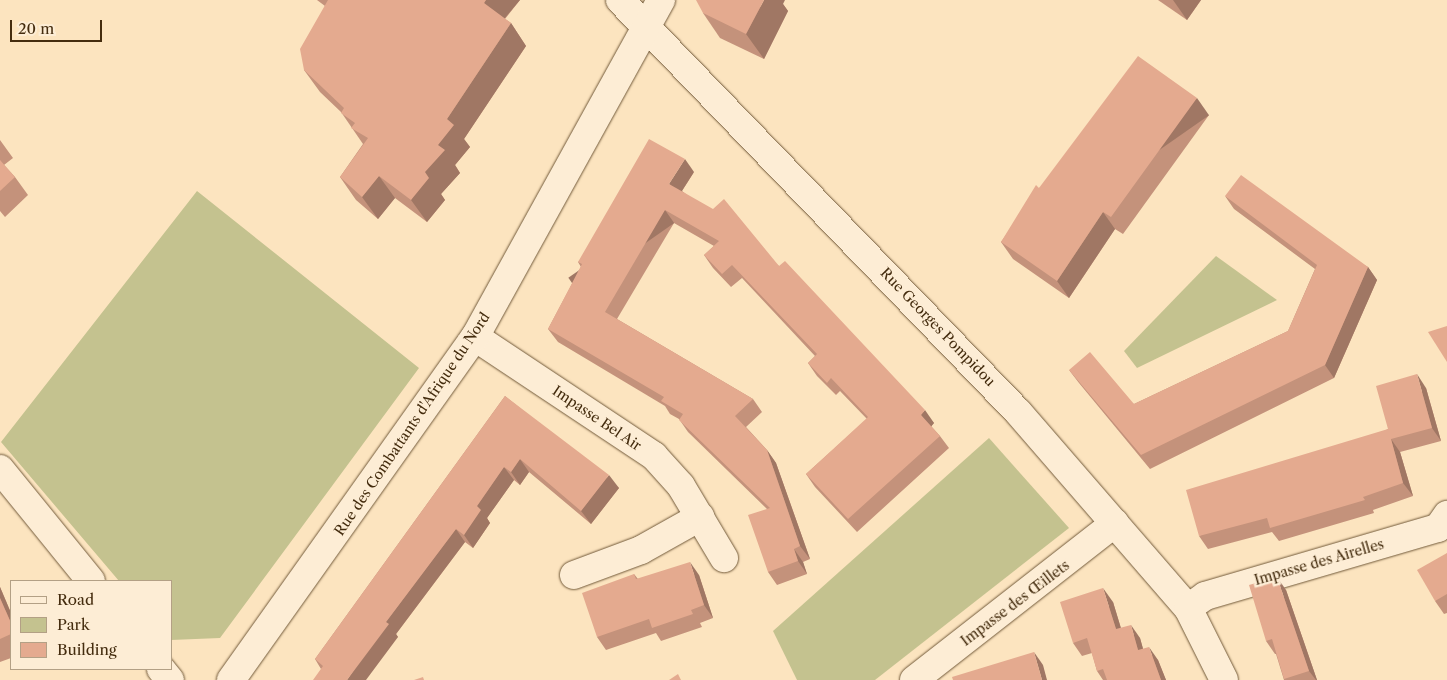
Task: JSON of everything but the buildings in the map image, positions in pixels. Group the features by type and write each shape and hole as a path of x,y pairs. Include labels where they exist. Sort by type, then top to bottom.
{"street":[{"name":"Rue Georges Pompidou","path":"620,0 931,319 1115,523 1188,608 1224,680"},
{"name":"Rue des Combattants d'Afrique du Nord","path":"232,680 475,337 661,0"},
{"name":"Impasse Bel Air","path":"475,337 654,456 700,517 724,558"},
{"path":"0,469 89,580"},
{"name":"Impasse des Airelles","path":"1188,608 1205,596 1438,528 1447,515"},
{"path":"574,575 641,550 700,517"},
{"name":"Impasse des Œillets","path":"914,680 1115,523"},
{"path":"162,670 170,680"}],"green space":[{"path":"197,191 419,368 220,638 172,640 172,580 118,580 1,442"},
{"path":"1216,256 1277,300 1137,368 1124,351"},
{"path":"989,438 1069,528 875,680 797,680 773,631"}]}
